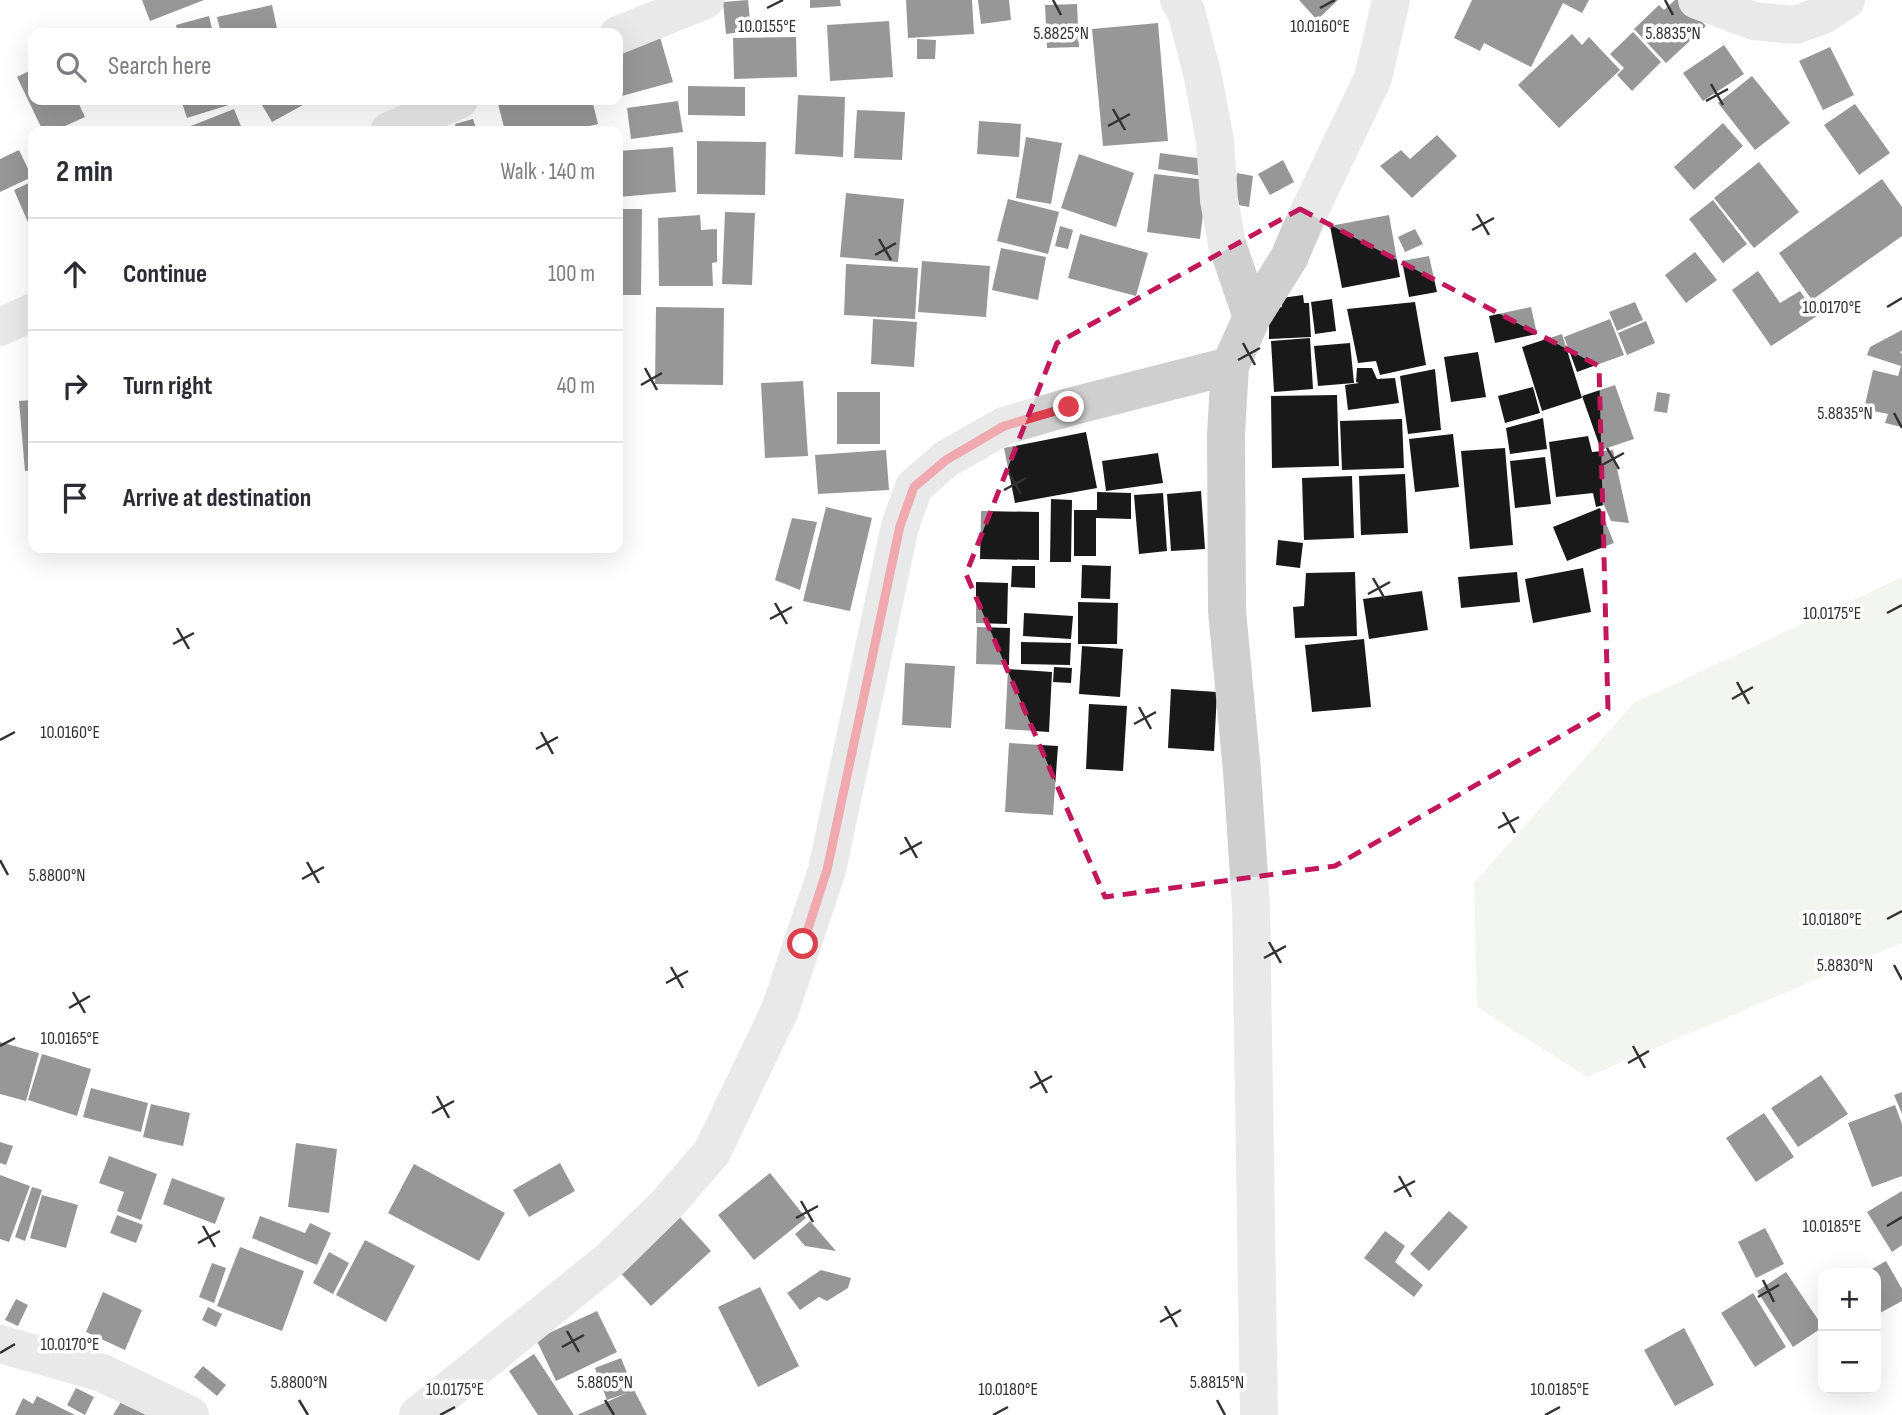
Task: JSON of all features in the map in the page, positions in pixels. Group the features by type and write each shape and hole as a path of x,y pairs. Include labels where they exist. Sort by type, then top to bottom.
{"street":[{"path":"623,33 705,0"},
{"path":"1180,0 1186,11 1203,77 1215,141 1219,200 1227,244 1252,317"},
{"path":"1259,1415 1251,906 1227,611 1226,434 1230,366 1252,317 1289,258 1373,78 1391,0"},
{"path":"1697,0 1754,21 1795,25 1823,15 1846,0"},
{"path":"400,126 448,105"},
{"path":"0,327 28,314"},
{"path":"418,1415 612,1258 668,1203 712,1152 780,1010 827,870 900,526 914,487 946,460 1004,426 1230,366"},
{"path":"0,1343 102,1373 190,1415"}],"highlighted area":[{"path":"1300,209 1599,366 1608,709 1335,866 1105,897 966,574 1057,343"}],"shaded area":[{"path":"1902,577 1902,943 1587,1077 1477,1007 1474,883 1634,703"}],"building":[{"path":"142,0 204,0 150,21"},
{"path":"748,0 751,31 726,34 723,2"},
{"path":"810,0 840,0 841,6 810,8"},
{"path":"906,0 972,0 974,34 908,38"},
{"path":"978,0 1009,0 1011,20 981,24"},
{"path":"1299,0 1338,0 1317,20"},
{"path":"1472,0 1589,0 1582,13 1563,3 1531,67 1484,43 1480,51 1454,38"},
{"path":"1675,0 1682,0 1706,26 1666,63 1634,29 1659,5 1664,10"},
{"path":"1077,4 1079,47 1047,48 1045,5"},
{"path":"272,5 277,28 220,28 217,17"},
{"path":"209,16 212,28 177,28 176,25"},
{"path":"889,21 893,77 830,81 827,25"},
{"path":"1158,23 1168,141 1103,146 1092,29"},
{"path":"658,30 673,82 623,96 623,40"},
{"path":"1633,32 1661,62 1632,91 1617,75 1624,68 1610,54"},
{"path":"1572,34 1582,45 1589,37 1620,70 1559,128 1518,85"},
{"path":"796,37 797,77 734,79 733,38"},
{"path":"917,39 936,40 935,59 917,59"},
{"path":"1724,45 1744,74 1703,101 1683,73"},
{"path":"1830,47 1854,95 1823,110 1799,61"},
{"path":"28,72 28,100 17,77"},
{"path":"1752,76 1790,123 1755,150 1718,103"},
{"path":"688,86 745,87 745,116 688,115"},
{"path":"798,95 845,97 843,157 795,154"},
{"path":"678,101 683,132 631,139 627,108"},
{"path":"1855,104 1890,153 1859,175 1824,125"},
{"path":"30,105 79,105 85,117 65,126 41,126"},
{"path":"183,105 229,105 187,118"},
{"path":"262,105 303,105 272,122"},
{"path":"498,105 593,105 598,124 590,126 504,126"},
{"path":"234,109 241,126 191,126"},
{"path":"857,110 905,112 902,160 854,158"},
{"path":"473,119 475,126 456,126"},
{"path":"979,121 1021,124 1019,157 977,154"},
{"path":"1723,123 1743,146 1694,190 1674,167"},
{"path":"1437,135 1457,156 1412,198 1380,166 1401,150 1410,159"},
{"path":"1026,137 1062,143 1051,204 1016,198"},
{"path":"697,141 766,142 765,195 697,194"},
{"path":"673,147 676,192 623,197 623,151"},
{"path":"19,150 28,169 28,179 0,192 0,159"},
{"path":"1160,153 1211,160 1209,177 1158,169"},
{"path":"1079,154 1134,173 1116,227 1061,208"},
{"path":"1283,160 1294,182 1270,195 1258,174"},
{"path":"1759,162 1799,212 1754,248 1714,198"},
{"path":"1237,173 1253,176 1249,207 1233,204"},
{"path":"1154,174 1207,180 1200,239 1147,232"},
{"path":"1882,179 1902,207 1902,236 1812,300 1779,253"},
{"path":"28,183 28,222 14,190"},
{"path":"846,193 904,199 898,262 840,257"},
{"path":"1008,199 1059,212 1048,254 997,241"},
{"path":"1713,200 1747,244 1723,263 1689,219"},
{"path":"623,209 642,209 641,295 623,295"},
{"path":"725,212 755,213 752,285 722,284"},
{"path":"700,215 701,230 717,229 717,262 712,263 713,286 659,286 658,218"},
{"path":"1389,215 1400,277 1342,288 1330,226"},
{"path":"1060,226 1073,230 1068,249 1055,246"},
{"path":"1415,229 1423,244 1405,252 1398,237"},
{"path":"1080,234 1148,253 1136,296 1068,278"},
{"path":"1001,248 1046,257 1038,300 992,290"},
{"path":"1695,252 1717,280 1686,303 1665,275"},
{"path":"1429,256 1437,292 1409,297 1402,261"},
{"path":"922,261 990,266 986,317 918,312"},
{"path":"846,264 918,268 915,319 844,315"},
{"path":"1758,271 1780,303 1800,291 1817,316 1771,346 1732,290"},
{"path":"1303,295 1304,303 1309,303 1311,337 1269,339 1269,308 1282,307 1282,298"},
{"path":"1332,299 1336,331 1315,334 1311,302"},
{"path":"1415,302 1426,365 1380,375 1376,361 1358,363 1347,309"},
{"path":"1635,302 1643,320 1617,331 1609,312"},
{"path":"656,307 724,308 723,385 655,384"},
{"path":"1531,307 1537,334 1495,343 1489,316"},
{"path":"873,319 917,322 914,367 871,364"},
{"path":"1610,319 1624,355 1577,372 1564,337"},
{"path":"1646,321 1655,343 1627,355 1618,333"},
{"path":"1902,330 1902,427 1885,423 1888,414 1864,409 1873,370 1898,376 1901,366 1867,355 1870,347"},
{"path":"1562,334 1582,398 1542,411 1522,347"},
{"path":"1310,338 1313,389 1274,392 1271,341"},
{"path":"1350,343 1354,383 1318,386 1314,346"},
{"path":"1478,352 1486,397 1451,402 1444,357"},
{"path":"1357,368 1372,368 1377,379 1395,378 1399,403 1348,410 1345,385 1359,383 1356,382"},
{"path":"1435,369 1441,430 1408,434 1400,376"},
{"path":"803,381 808,456 765,458 761,383"},
{"path":"1615,385 1634,439 1601,450 1582,396"},
{"path":"1533,387 1540,413 1505,423 1498,396"},
{"path":"837,392 880,392 880,444 837,444"},
{"path":"1657,392 1670,394 1667,413 1654,411"},
{"path":"1337,395 1339,466 1272,468 1271,396"},
{"path":"28,400 28,471 25,471 19,401"},
{"path":"1543,418 1547,449 1510,454 1506,428"},
{"path":"1402,419 1404,468 1342,470 1340,421"},
{"path":"1086,432 1097,488 1015,503 1004,448"},
{"path":"1453,434 1459,487 1415,492 1409,439"},
{"path":"1588,436 1592,452 1613,450 1629,523 1611,521 1604,505 1596,507 1593,493 1556,497 1549,442"},
{"path":"1505,448 1513,545 1470,549 1461,451"},
{"path":"886,450 889,490 818,494 815,455"},
{"path":"1158,453 1163,483 1106,491 1102,461"},
{"path":"1545,457 1551,504 1515,508 1510,461"},
{"path":"1405,474 1408,533 1361,535 1359,476"},
{"path":"1352,476 1354,538 1304,540 1302,478"},
{"path":"1201,491 1205,549 1171,551 1167,494"},
{"path":"1097,492 1131,493 1131,519 1096,518 1096,556 1074,556 1074,510 1097,510"},
{"path":"1163,493 1167,551 1139,554 1134,495"},
{"path":"1051,499 1072,500 1071,562 1050,562"},
{"path":"826,507 872,518 850,611 803,601"},
{"path":"1600,508 1614,543 1567,561 1553,527"},
{"path":"981,511 1039,512 1039,560 980,559"},
{"path":"792,518 817,522 800,590 775,580"},
{"path":"1278,540 1303,543 1300,568 1276,565"},
{"path":"1082,565 1111,566 1110,599 1081,598"},
{"path":"1012,566 1035,566 1035,588 1011,587"},
{"path":"1583,568 1591,612 1533,623 1525,579"},
{"path":"1355,572 1357,636 1295,638 1293,607 1304,606 1306,573"},
{"path":"1517,572 1520,602 1461,608 1458,577"},
{"path":"976,582 1008,583 1007,624 976,623"},
{"path":"1422,591 1428,630 1369,639 1363,599"},
{"path":"1078,602 1118,603 1117,644 1078,644"},
{"path":"1024,613 1073,616 1071,639 1023,636"},
{"path":"977,627 1010,628 1009,665 976,664"},
{"path":"1364,639 1371,707 1312,712 1305,645"},
{"path":"1021,642 1071,643 1070,665 1021,664"},
{"path":"1082,646 1123,649 1120,697 1079,694"},
{"path":"905,663 955,666 951,728 902,725"},
{"path":"1054,667 1072,668 1071,683 1053,682"},
{"path":"1008,669 1052,672 1049,732 1005,729"},
{"path":"1171,689 1217,692 1214,751 1168,748"},
{"path":"1089,704 1127,706 1123,771 1086,769"},
{"path":"1009,743 1058,746 1053,815 1005,812"},
{"path":"0,1042 39,1053 26,1101 0,1094"},
{"path":"42,1054 91,1069 77,1116 28,1100"},
{"path":"1821,1075 1848,1114 1798,1147 1771,1108"},
{"path":"91,1088 148,1103 141,1132 83,1117"},
{"path":"1902,1092 1902,1114 1894,1095"},
{"path":"151,1104 190,1113 183,1146 143,1137"},
{"path":"1895,1105 1902,1124 1902,1176 1872,1187 1848,1123"},
{"path":"1764,1113 1794,1157 1756,1182 1726,1138"},
{"path":"0,1142 13,1146 6,1165 0,1163"},
{"path":"296,1143 337,1149 329,1213 288,1207"},
{"path":"109,1156 157,1174 141,1220 117,1211 124,1192 99,1183"},
{"path":"560,1163 575,1191 529,1217 513,1190"},
{"path":"414,1164 505,1213 479,1261 388,1213"},
{"path":"770,1173 806,1218 754,1260 718,1215"},
{"path":"0,1175 30,1186 9,1242 0,1239"},
{"path":"172,1178 225,1198 215,1224 163,1204"},
{"path":"32,1187 42,1190 25,1241 15,1237"},
{"path":"1902,1191 1902,1245 1892,1252 1867,1212"},
{"path":"42,1195 78,1205 66,1248 30,1238"},
{"path":"1449,1211 1468,1227 1429,1271 1410,1254"},
{"path":"677,1214 711,1251 651,1306 617,1269"},
{"path":"117,1215 143,1225 136,1243 110,1233"},
{"path":"260,1216 305,1233 310,1223 331,1233 317,1265 252,1238"},
{"path":"810,1221 836,1251 805,1246 795,1234"},
{"path":"1765,1228 1784,1264 1756,1278 1738,1242"},
{"path":"1385,1231 1405,1246 1395,1262 1423,1285 1414,1297 1364,1258"},
{"path":"365,1240 415,1266 386,1322 336,1295"},
{"path":"240,1247 304,1271 282,1331 217,1306"},
{"path":"329,1252 349,1263 333,1294 313,1283"},
{"path":"1886,1261 1902,1289 1902,1301 1881,1312 1881,1268 1874,1268"},
{"path":"212,1263 226,1268 214,1303 199,1297"},
{"path":"821,1270 851,1278 848,1288 827,1301 819,1297 800,1310 787,1293"},
{"path":"1786,1272 1818,1320 1818,1330 1793,1347 1757,1291"},
{"path":"760,1287 799,1366 758,1387 718,1307"},
{"path":"103,1292 142,1310 125,1350 86,1332"},
{"path":"1753,1293 1786,1347 1755,1367 1721,1313"},
{"path":"16,1299 28,1305 18,1326 5,1320"},
{"path":"208,1307 222,1314 216,1327 202,1320"},
{"path":"597,1311 617,1352 556,1381 536,1339"},
{"path":"1684,1328 1714,1385 1675,1406 1644,1350"},
{"path":"534,1354 574,1415 538,1415 509,1371"},
{"path":"621,1358 647,1415 577,1415 627,1393 607,1400 595,1368"},
{"path":"203,1366 226,1385 217,1396 194,1377"},
{"path":"76,1388 94,1397 85,1415 67,1405"},
{"path":"125,1395 159,1415 113,1415"},
{"path":"37,1396 75,1415 15,1415 23,1398 33,1404"}],"route":[{"path":"803,944 827,870 900,526 914,487 946,460 1004,426 1069,407"}]}
